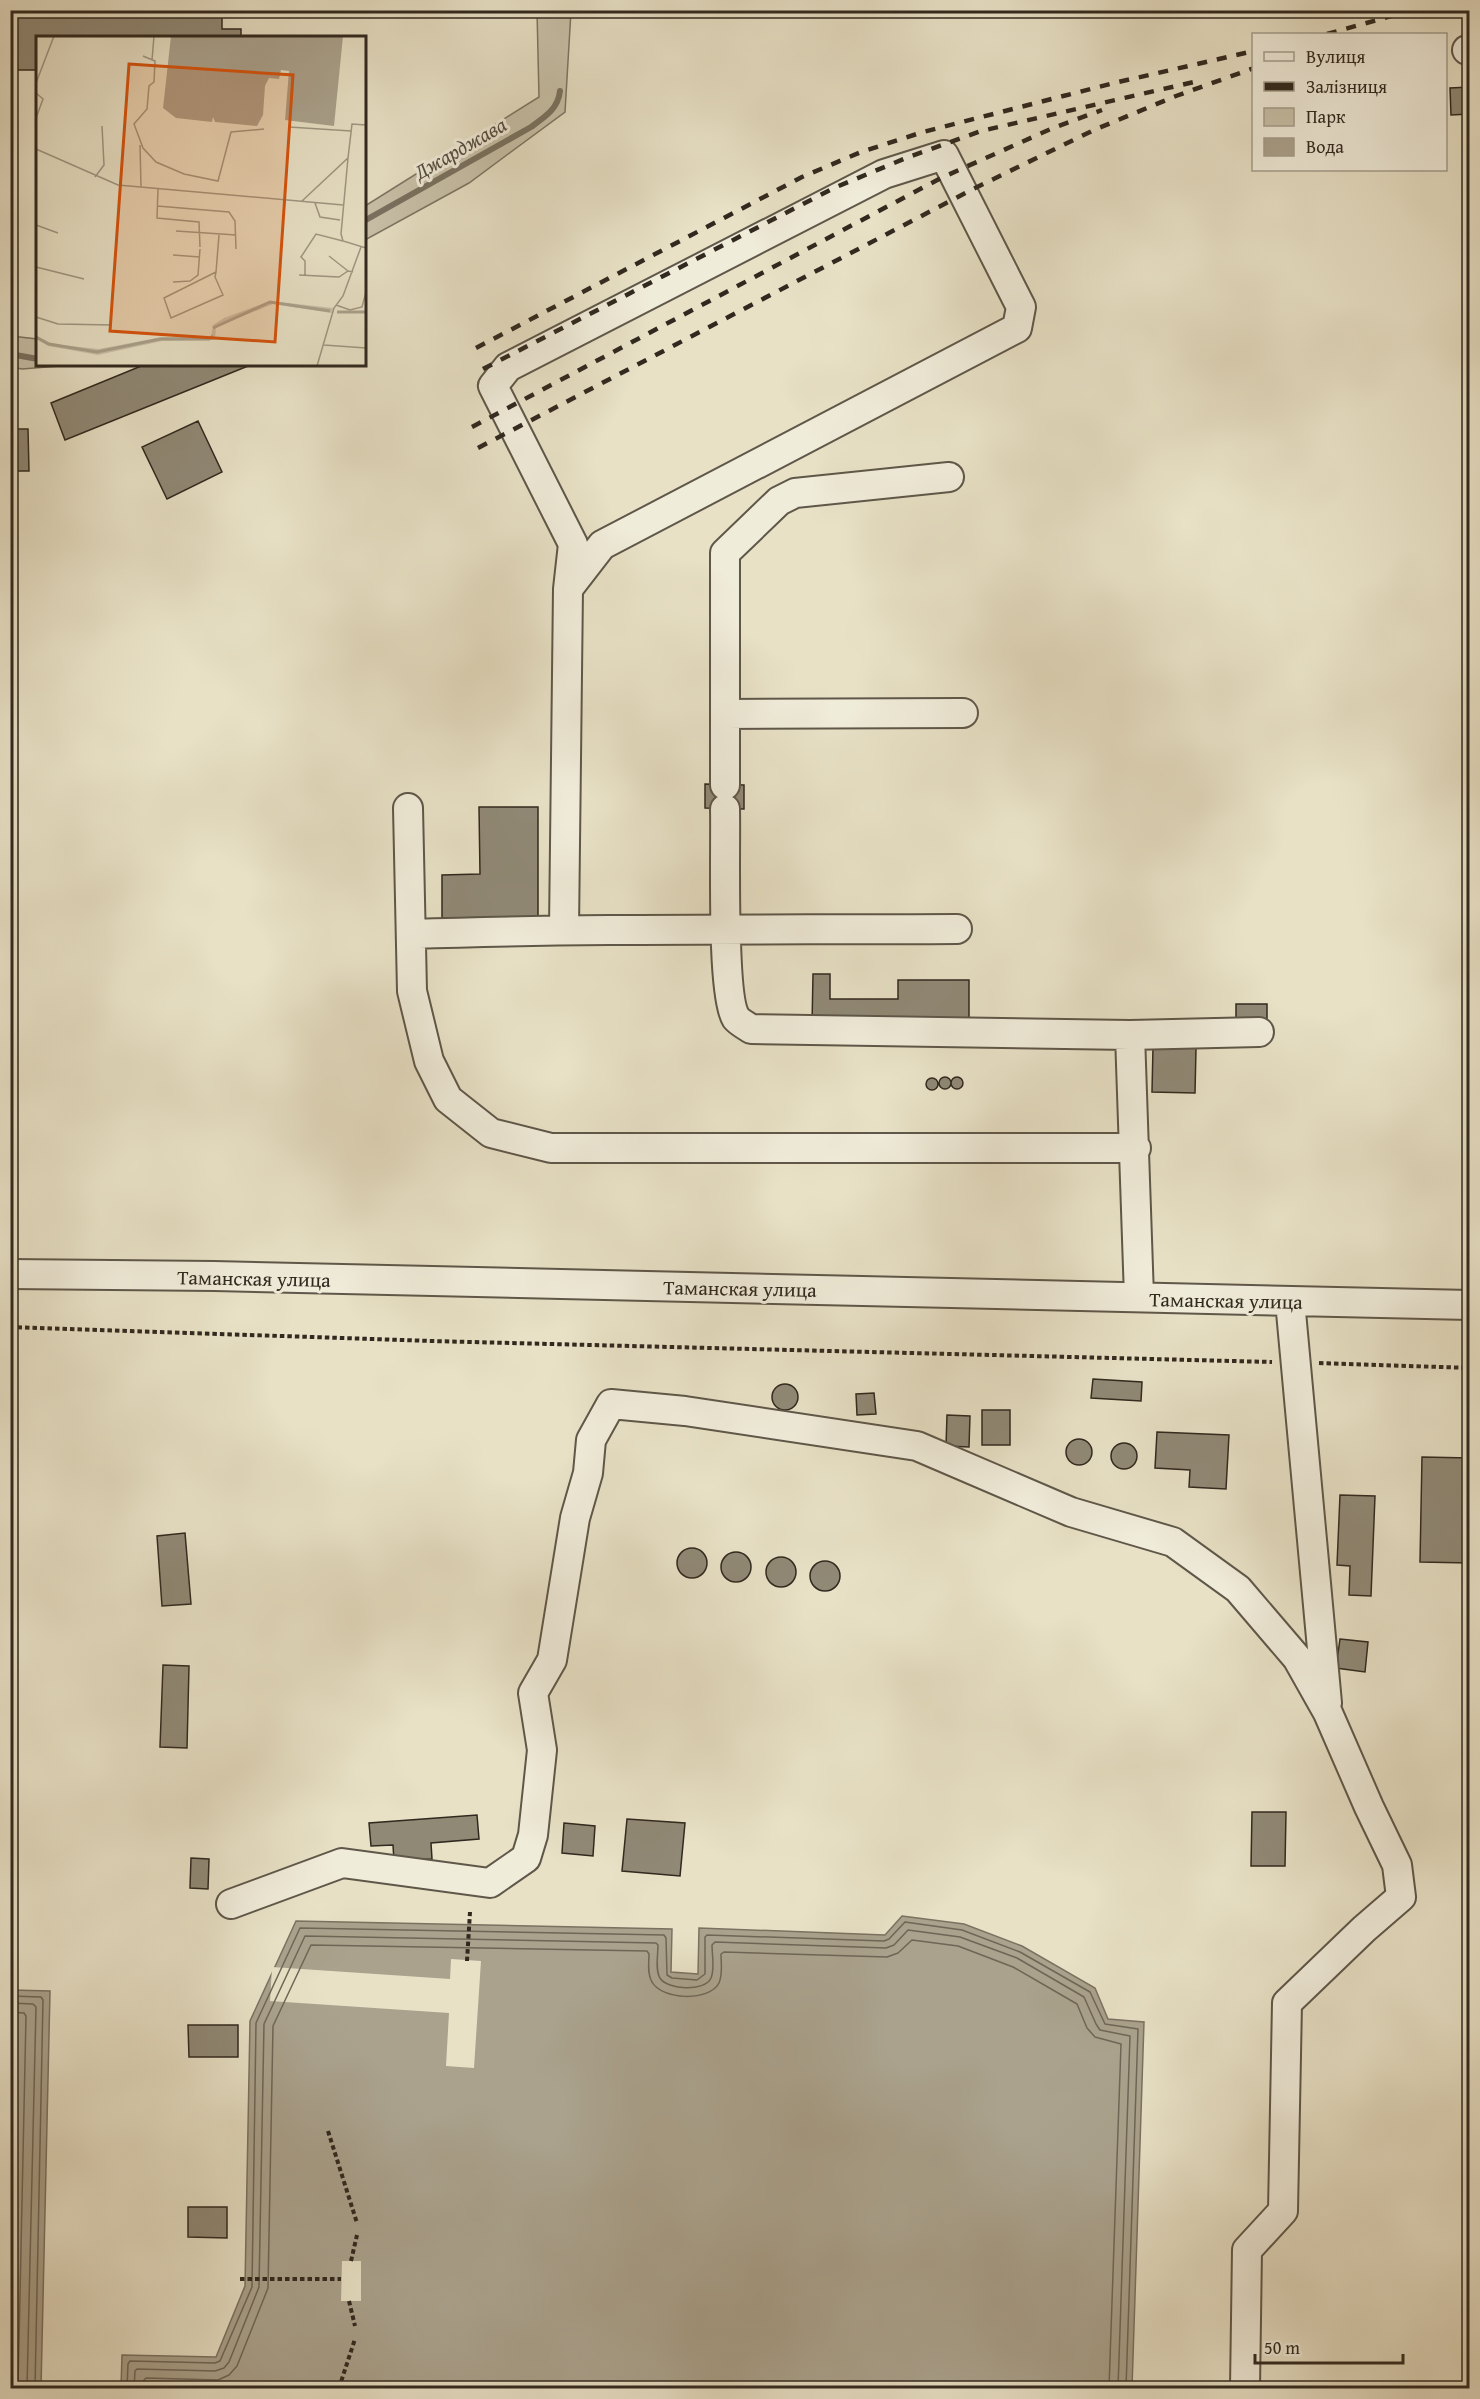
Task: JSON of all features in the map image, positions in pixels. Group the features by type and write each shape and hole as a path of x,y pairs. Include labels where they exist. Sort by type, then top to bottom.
{"street":[{"path":"564,929 568,589 573,544 493,386 508,367 884,174 944,155 1021,307 1017,328 602,545 568,589"},
{"path":"949,477 795,493 780,501 725,554 727,931 730,1003 737,1019 751,1029 1130,1035 1259,1032"},
{"path":"725,714 963,713"},
{"path":"408,808 412,991 429,1061 448,1099 491,1133 551,1148 1136,1148"},
{"path":"411,934 564,929 727,931 957,929"},
{"path":"1130,1035 1132,1112 1136,1148 1139,1297"},
{"name":"Таманская улица","path":"10,1274 214,1276 1470,1305"},
{"path":"1290,1301 1328,1713"},
{"path":"231,1904 342,1863 490,1882 526,1858 533,1835 542,1750 533,1693 552,1660 575,1518 588,1473 591,1440 610,1404 685,1411 916,1446 1071,1512 1173,1542 1238,1589 1297,1658 1328,1713 1368,1807 1397,1864 1401,1897 1287,2003 1283,2211 1247,2250 1245,2388"}],"path":[{"path":"10,1327 419,1341 1470,1368"},
{"path":"467,1961 470,1912"},
{"path":"328,2131 357,2223"},
{"path":"351,2261 357,2235"},
{"path":"240,2278 341,2279"},
{"path":"349,2301 355,2326"},
{"path":"339,2388 355,2339"}],"green space":[{"path":"537,11 571,11 565,112 469,183 366,239 366,205 539,97"},
{"path":"11,336 36,339 36,366 60,366 22,369 11,367"}],"water":[{"path":"902,1916 964,1924 1022,1946 1095,1988 1108,2019 1144,2022 1132,2388 121,2388 122,2355 216,2357 245,2286 250,2021 296,1921 672,1929 671,1972 698,1974 699,1928 885,1935"},
{"path":"11,1990 50,1991 41,2388 11,2388"}],"pier":[{"path":"451,1959 481,1961 474,2068 446,2066 449,2013 270,2001 272,1967 450,1979"},
{"path":"342,2261 361,2261 361,2301 341,2301"}],"building":[{"path":"10,10 222,10 222,29 241,29 241,36 36,36 36,70 10,70"},
{"path":"1470,87 1470,114 1451,115 1450,88"},
{"path":"141,366 248,366 65,440 51,403"},
{"path":"198,421 222,472 167,499 142,447"},
{"path":"10,429 28,429 29,471 10,471"},
{"path":"705,784 744,785 744,809 705,808"},
{"path":"479,807 538,807 538,917 442,918 442,875 480,874"},
{"path":"813,974 830,974 830,999 898,999 898,980 969,980 969,1025 812,1025"},
{"path":"1236,1004 1267,1004 1267,1021 1236,1021"},
{"path":"1153,1047 1196,1048 1195,1093 1152,1092"},
{"path":"945,1077 951,1083 945,1089 939,1083"},
{"path":"957,1077 963,1083 957,1089 951,1083"},
{"path":"932,1078 938,1084 932,1090 926,1084"},
{"path":"1093,1379 1142,1382 1141,1401 1091,1398"},
{"path":"785,1384 794,1388 798,1397 794,1406 785,1410 776,1406 772,1397 776,1388"},
{"path":"874,1393 876,1414 857,1415 856,1394"},
{"path":"982,1410 1010,1410 1010,1445 982,1445"},
{"path":"947,1415 970,1416 969,1447 946,1446"},
{"path":"1157,1432 1229,1435 1226,1489 1189,1487 1190,1470 1155,1468"},
{"path":"1079,1439 1088,1443 1092,1452 1088,1461 1079,1465 1070,1461 1066,1452 1070,1443"},
{"path":"1124,1443 1133,1447 1137,1456 1133,1465 1124,1469 1115,1465 1111,1456 1115,1447"},
{"path":"1422,1457 1470,1458 1470,1563 1420,1562"},
{"path":"1340,1495 1375,1496 1371,1596 1349,1595 1350,1566 1337,1565"},
{"path":"185,1533 191,1604 162,1606 157,1536"},
{"path":"692,1548 703,1552 707,1563 703,1574 692,1578 681,1574 677,1563 681,1552"},
{"path":"736,1552 747,1556 751,1567 747,1578 736,1582 725,1578 721,1567 725,1556"},
{"path":"781,1557 792,1561 796,1572 792,1583 781,1587 770,1583 766,1572 770,1561"},
{"path":"825,1561 836,1565 840,1576 836,1587 825,1591 814,1587 810,1576 814,1565"},
{"path":"1340,1639 1368,1642 1365,1672 1336,1668"},
{"path":"163,1665 189,1666 187,1748 160,1747"},
{"path":"1252,1812 1286,1812 1285,1866 1251,1866"},
{"path":"477,1815 479,1839 431,1843 432,1859 394,1861 393,1845 371,1846 369,1823"},
{"path":"627,1819 685,1823 680,1876 622,1871"},
{"path":"564,1823 595,1826 593,1856 562,1853"},
{"path":"191,1858 209,1859 208,1889 190,1888"},
{"path":"188,2025 238,2025 238,2057 189,2057"},
{"path":"188,2207 227,2207 227,2238 188,2237"}],"waterway":[{"name":"Джарджава","path":"558,10 558,15"},
{"name":"Джарджава","path":"366,220 531,127 554,108 560,91"},
{"name":"Джарджава","path":"10,354 36,359"}],"railway":[{"path":"1331,33 1413,10"},
{"path":"476,348 802,177 861,152 923,132 1114,83 1252,51"},
{"path":"478,448 973,189 1094,130 1176,96 1252,69"},
{"path":"483,369 834,188 906,158 981,131 1198,81"},
{"path":"472,427 941,178 1053,128 1102,110"}]}
